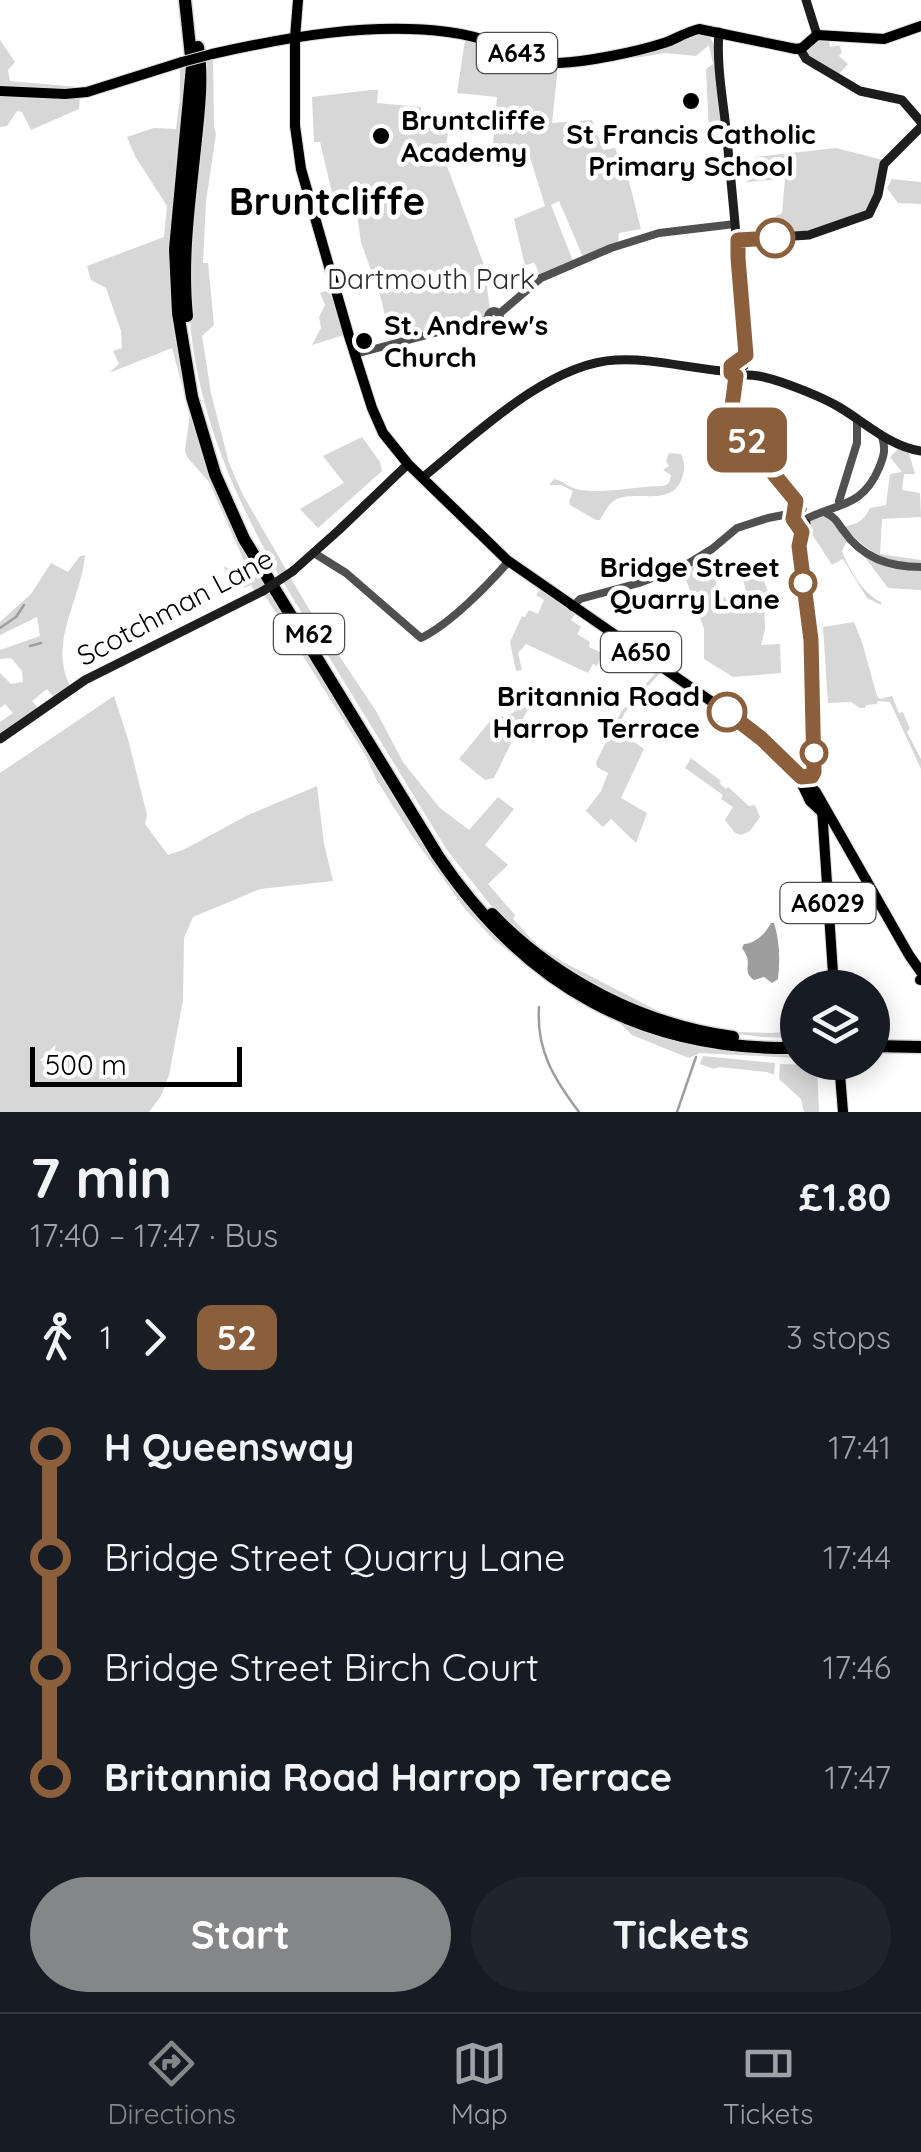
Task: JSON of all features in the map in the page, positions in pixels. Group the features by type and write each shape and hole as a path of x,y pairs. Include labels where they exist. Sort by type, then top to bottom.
{"highway":[{"name":"M62","path":"188,0 192,66 175,248 178,313 192,397 215,474 244,538 438,856 458,886 518,952 579,995 644,1026 716,1044 745,1048 780,1045"},
{"path":"890,1043 921,1044"}],"main road":[{"name":"A650","path":"298,0 297,151 378,424 408,464 509,561 762,739 815,799"},
{"path":"806,0 817,35"},
{"path":"296,20 303,30 315,35"},
{"path":"738,240 809,235 869,214 878,195 884,164 919,127 902,100 860,91 804,57 800,49 817,35 884,38 921,26"},
{"name":"A643","path":"0,91 87,92 212,54 295,38 371,30 447,32 495,44 534,60 558,63 662,44 688,31 704,29 718,40 736,36 800,49"},
{"path":"718,40 738,240 739,369 731,405 733,421 799,516 811,640 815,799"},
{"path":"422,478 537,387 577,367 603,360 739,369 817,395 857,419 884,442 921,451"},
{"name":"Scotchman Lane","path":"0,739 85,680 262,591 314,553 408,464"},
{"name":"A650","path":"723,710 796,775 815,799 921,972"},
{"name":"A6029","path":"815,799 832,970"},
{"name":"A650","path":"909,955 921,981"},
{"path":"840,1080 842,1112"}],"street":[{"path":"355,354 488,319 490,312 499,314 540,278 611,248 659,234 735,224"},
{"path":"857,419 858,443 832,516 851,540 878,560 902,567 921,567"},
{"path":"572,607 580,598 639,584 686,565 737,528 768,518 834,508 859,498 880,466 884,442"},
{"path":"314,553 346,573 421,638 476,595 509,561"}],"green space":[{"path":"699,33 709,36 714,44 723,131 709,132 706,69 713,64 709,45 696,56 665,53 635,58 636,53"},
{"path":"828,37 830,47 839,45 839,56 848,64 839,74 807,57 805,49"},
{"path":"0,40 15,62 8,70 10,81 89,88 0,88"},
{"path":"465,40 558,66 552,123 592,120 603,150 615,148 629,181 641,229 619,233 618,243 583,257 559,201 551,205 573,261 540,276 534,262 525,266 514,219 545,206 530,157 492,156 497,97 457,93"},
{"path":"213,58 216,134 206,201 203,263 208,263 214,325 202,336 211,393 229,463 287,571 280,577 244,508 214,435 203,397 190,320 192,226 205,60"},
{"path":"188,64 172,231 198,435 266,586 255,592 251,585 229,587 224,566 239,575 249,572 209,482 187,457 190,414 172,348 109,373 119,364 113,351 122,348 121,331 106,288 91,280 87,266 164,237 167,206 127,137 154,128 176,129 180,67"},
{"name":"Dartmouth Park","path":"378,90 377,103 421,107 421,117 450,119 444,158 484,265 490,310 484,318 390,342 382,302 361,242 354,194 333,197 320,142 314,142 312,97"},
{"path":"0,94 80,96 79,109 31,130 22,112 17,111 7,126 0,127"},
{"path":"836,148 883,160 874,202 868,211 809,233 774,234 773,221 782,213 785,179 747,182 745,160"},
{"path":"892,179 921,182 921,204 898,203 887,188"},
{"path":"329,290 344,335 312,345 321,328 319,317 325,305 320,293"},
{"path":"362,437 382,471 318,528 300,509 344,483 323,456"},
{"path":"900,447 908,450 915,474 904,474 902,490 920,493 921,517 882,519 880,554 921,560 921,564 879,555 845,527 860,521 870,508 886,505 890,474 902,472 890,457"},
{"path":"669,453 681,454 683,460 683,475 677,487 662,495 615,500 600,520 570,505 573,491 549,485 554,479 586,491 664,486 671,475 663,470 669,466"},
{"path":"827,515 847,540 842,551 853,573 881,605 867,598 843,559 832,565 812,534 802,545 810,521"},
{"path":"85,555 62,653 70,686 55,699 47,689 32,701 39,710 0,736 0,722 13,713 5,704 0,708 0,673 11,684 23,682 22,671 11,658 0,659 0,650 40,636 37,617 0,635 0,622 31,594 51,563 68,572"},
{"path":"864,556 892,568 921,570 921,590 888,588"},
{"path":"700,562 705,579 717,577 715,592 731,601 748,599 741,571 759,567 769,595 764,602 761,645 780,644 781,673 733,677 704,659 704,629 683,571"},
{"path":"290,577 376,711 403,762 439,807 469,830 498,797 514,809 485,845 508,865 488,884 536,944 660,1012 736,1032 780,1032 780,1038 721,1032 635,1007 550,959 496,912 447,850 283,582"},
{"path":"540,590 575,614 571,620 581,627 577,634 590,642 589,647 602,653 597,666 593,664 588,673 526,644 518,653 522,670 516,671 510,642 522,616 529,610 538,614 544,600 536,595"},
{"path":"269,591 410,824 457,892 501,941 667,1037 734,1051 780,1052 780,1057 700,1053 689,1058 632,1035 618,1021 572,998 495,941 465,909 410,833 264,594"},
{"path":"854,622 877,696 892,696 899,713 903,712 910,729 907,732 921,759 921,769 890,702 878,701 865,708 851,702 828,703 823,627"},
{"path":"659,669 666,676 660,673 625,712 617,730 644,749 621,798 647,813 636,843 611,819 603,827 586,811 608,773 597,767 596,762 621,712"},
{"path":"114,696 147,815 145,824 168,855 317,786 333,881 260,889 193,917 184,938 183,1000 169,1075 149,1112 0,1112 0,773"},
{"path":"522,696 529,702 528,709 494,778 485,780 459,759 491,720 523,706"},
{"path":"691,758 749,806 755,805 760,817 750,831 735,833 725,820 733,807 721,799 723,795 685,768"},
{"path":"703,1056 775,1063 774,1075 714,1069 700,1064"},
{"path":"780,1080 818,1080 819,1112 804,1112 801,1099"}],"shaded area":[{"path":"771,923 776,930 779,958 778,979 772,983 764,977 751,977 742,948 760,937"}],"waterway":[{"path":"0,628 16,617 24,605"},
{"path":"30,646 41,643"},
{"path":"539,1007 540,1037 548,1063 579,1112"},
{"path":"677,1112 696,1057"}],"bus line":[{"name":"52","path":"727,712 801,777 812,776 811,640 799,546 802,532 793,519 796,501 736,428 731,414 736,376 731,373 731,366 746,355 738,240 775,238"}],"place":[{"name":"St Francis Catholic Primary School","path":"691,101"},
{"name":"Bruntcliffe Academy","path":"381,136"},
{"name":"St. Andrew's Church","path":"364,341"},
{"name":"Bridge Street Quarry Lane","path":"803,583"},
{"name":"Britannia Road Harrop Terrace","path":"727,712"}],"district":[{"name":"Bruntcliffe","path":"327,202"}]}
